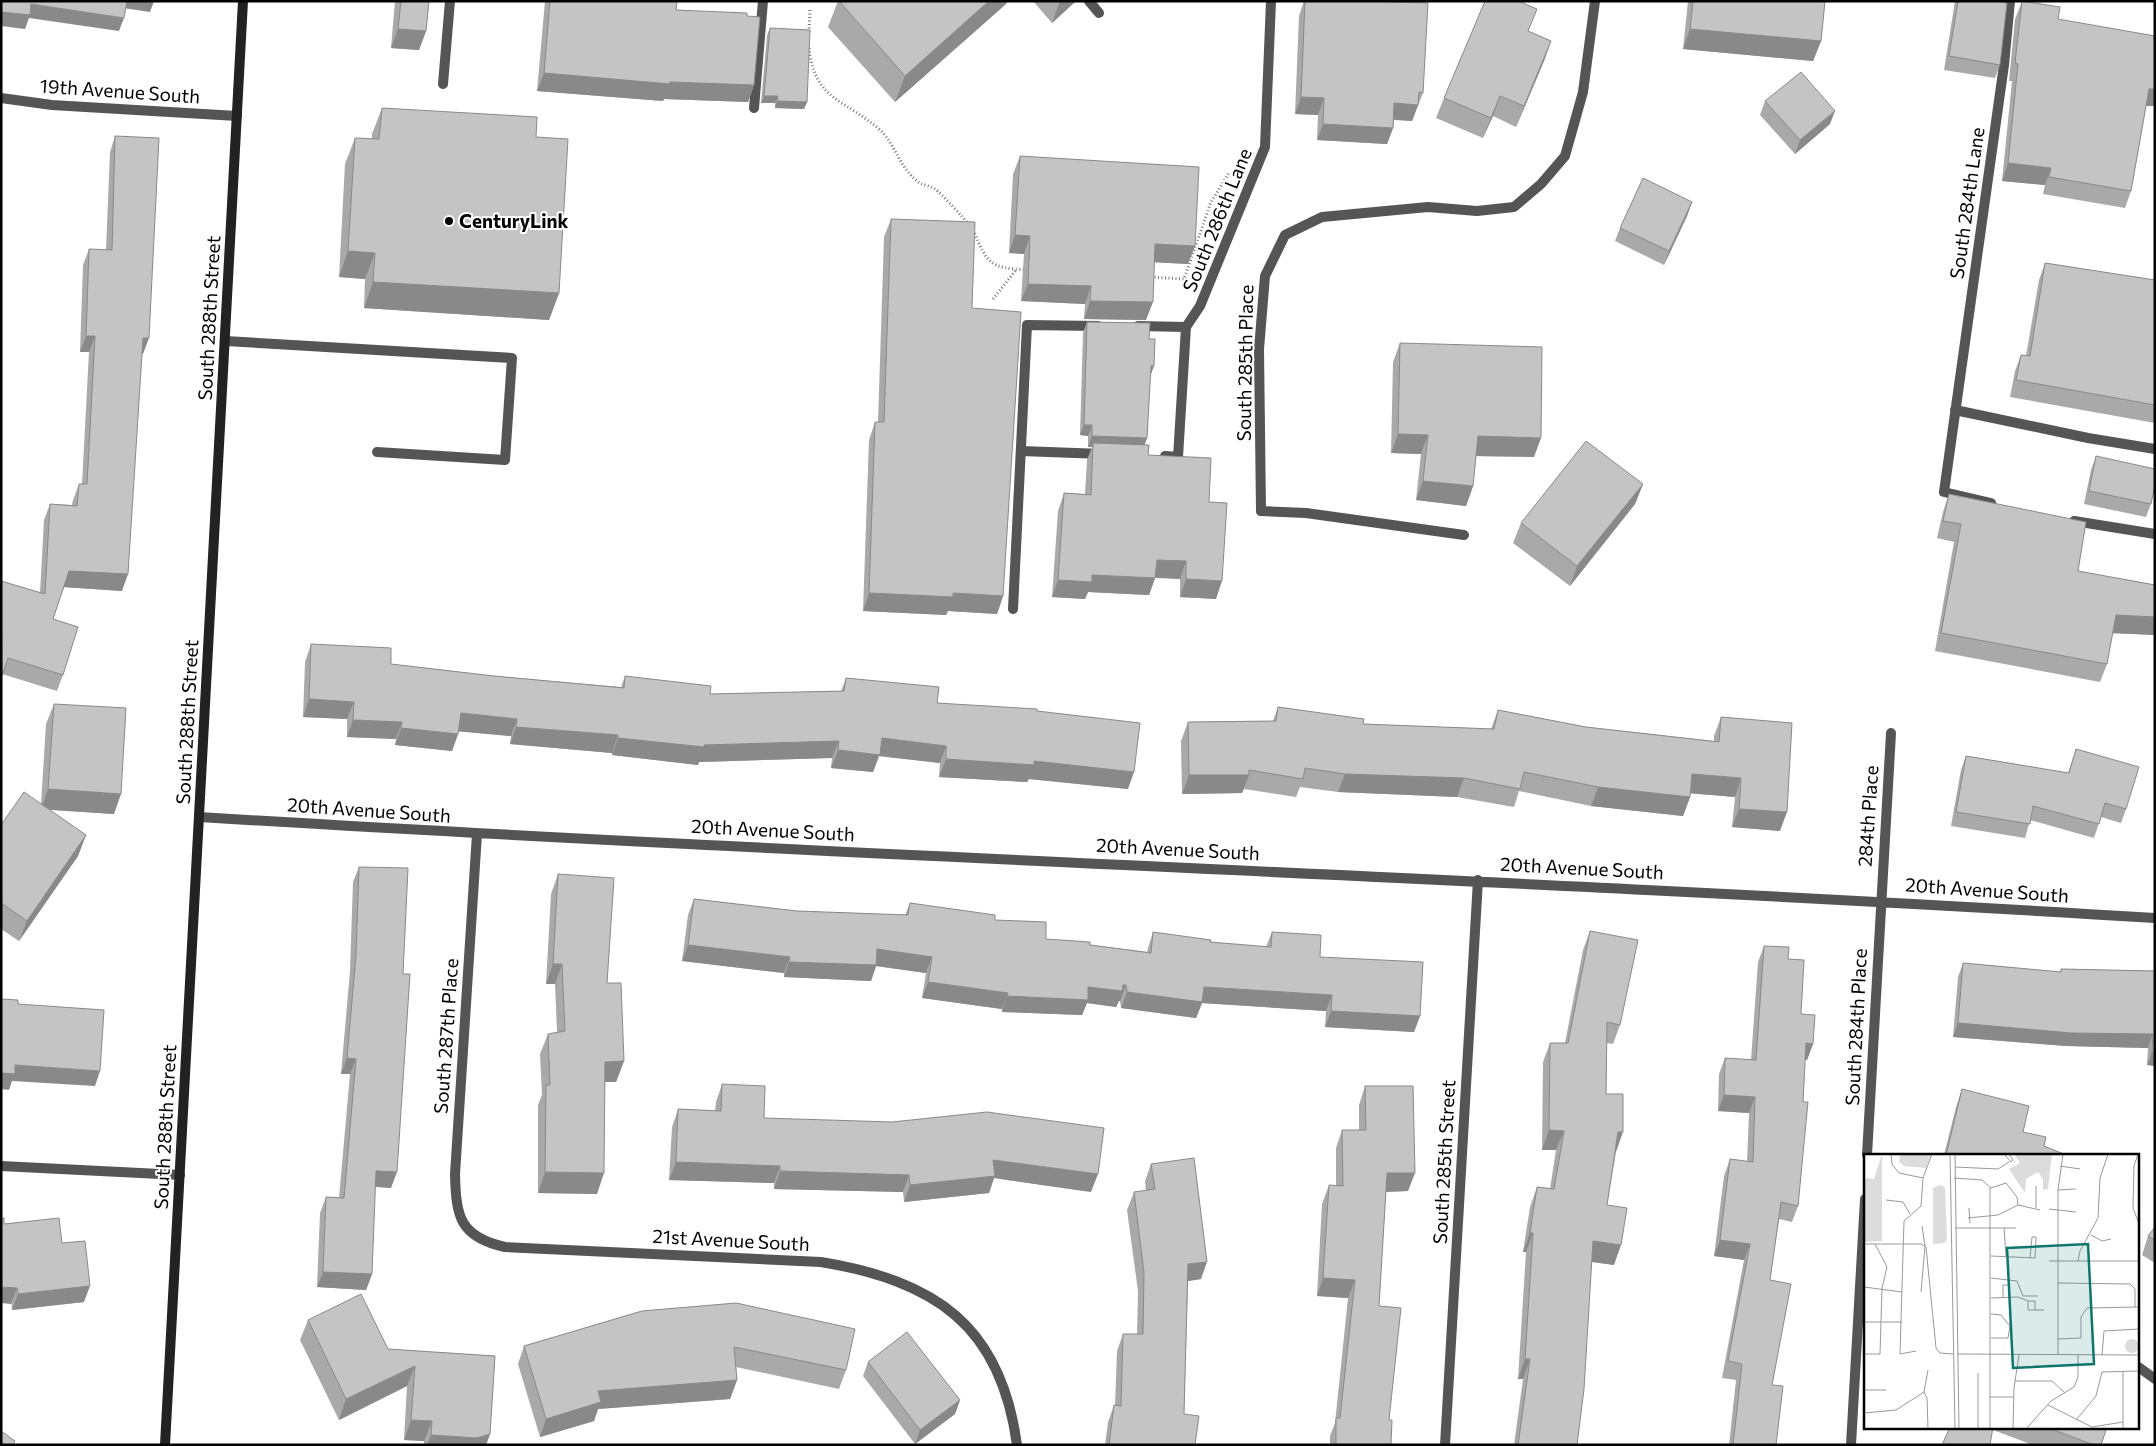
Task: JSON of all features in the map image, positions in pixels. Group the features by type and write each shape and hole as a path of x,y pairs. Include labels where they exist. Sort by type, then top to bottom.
{"main road":[{"name":"South 288th Street","path":"165,1445 243,1"}],"street":[{"path":"443,84 450,1"},
{"path":"754,108 763,1"},
{"path":"1089,1 1099,13"},
{"name":"South 286th Lane","path":"1186,327 1200,306 1265,147 1271,1"},
{"name":"South 285th Place","path":"1464,534 1306,513 1262,511 1259,349 1264,276 1285,235 1322,217 1428,207 1477,211 1514,207 1541,184 1565,156 1583,92 1595,1"},
{"name":"South 284th Lane","path":"2001,505 1944,492 2004,65 2010,1"},
{"name":"19th Avenue South","path":"1,98 61,106 237,116"},
{"path":"1014,609 1027,325 1107,326"},
{"path":"1126,326 1186,327 1178,457 1158,456"},
{"path":"225,341 512,358 505,460 377,452"},
{"path":"1955,410 2088,438 2155,449"},
{"path":"1021,451 1109,454"},
{"path":"2064,519 2109,528 2155,534"},
{"name":"284th Place","path":"1880,901 1891,733"},
{"name":"20th Avenue South","path":"199,817 478,834 1478,880 1880,901 2155,918"},
{"name":"South 287th Place","path":"474,1236 458,1212 455,1174 478,834"},
{"name":"South 285th Street","path":"1445,1445 1478,880"},
{"name":"South 284th Place","path":"1867,1154 1880,901"},
{"path":"1,1166 180,1175"},
{"path":"1851,1445 1864,1230"},
{"name":"21st Avenue South","path":"474,1236 486,1243 505,1247 821,1262 854,1268 893,1280 928,1296 972,1329 989,1353 1002,1380 1013,1417 1017,1445"},
{"path":"2138,1367 2155,1379"}],"path":[{"path":"810,8 808,41 810,64 816,80 826,93 843,106 863,116 882,131 908,172 920,186 936,189 972,228 984,256 998,268 1036,271"},
{"path":"1144,277 1184,279 1211,202 1229,171 1234,168"},
{"path":"993,299 1016,270"}],"building":[{"path":"1,1 127,1 124,18 31,4 30,15 1,12"},
{"path":"401,1 429,1 426,31 398,29"},
{"path":"550,1 677,1 676,10 747,13 747,16 760,17 754,85 670,82 670,84 544,73"},
{"path":"839,1 989,1 905,76"},
{"path":"1305,1 1428,3 1423,93 1419,92 1418,105 1394,103 1393,128 1323,124 1324,98 1301,97"},
{"path":"1485,1 1518,1 1537,9 1528,31 1551,41 1524,106 1500,96 1491,118 1444,98"},
{"path":"1693,1 1825,1 1821,41 1690,29"},
{"path":"1958,1 1997,1 2007,3 2000,65 1949,56"},
{"path":"2022,1 2060,7 2058,19 2155,36 2155,89 2149,89 2131,191 2049,177 2051,168 2008,163 2018,64 2015,63"},
{"path":"770,28 810,30 807,102 777,101 778,96 764,96"},
{"path":"1801,72 1835,111 1800,140 1765,101"},
{"name":"CenturyLink","path":"382,108 537,117 536,137 568,139 559,293 373,282 375,253 348,251 355,138 379,139"},
{"path":"115,136 159,138 149,338 143,338 128,574 69,571 53,619 78,627 63,675 8,658 2,676 1,581 45,594 50,504 77,506 79,484 87,484 95,336 86,336 89,249 112,250"},
{"path":"1020,156 1199,167 1195,246 1155,244 1153,302 1090,301 1091,286 1028,284 1030,236 1015,235"},
{"path":"1643,178 1692,202 1669,251 1620,228"},
{"path":"891,219 975,222 972,308 1021,312 1003,596 953,593 953,597 869,593 875,422 884,422"},
{"path":"2045,263 2155,280 2155,405 2016,380 2021,355 2030,356"},
{"path":"1087,322 1150,323 1149,339 1155,339 1154,366 1151,366 1147,438 1092,436 1092,425 1084,425"},
{"path":"1400,343 1542,347 1541,438 1478,436 1473,486 1423,481 1428,435 1398,434"},
{"path":"1586,441 1643,484 1577,566 1521,523"},
{"path":"1093,443 1149,445 1148,455 1211,458 1209,502 1227,503 1222,581 1186,579 1186,561 1157,560 1155,578 1092,575 1092,582 1058,580 1064,493 1091,495"},
{"path":"2096,456 2155,469 2155,484 2151,504 2089,491"},
{"path":"1949,494 2086,522 2078,571 2155,585 2155,617 2116,615 2107,664 1941,633 1961,524 1943,521"},
{"path":"311,644 391,648 391,664 624,688 625,676 711,686 710,694 844,691 846,678 939,687 937,703 1037,709 1037,711 1140,723 1134,772 1034,761 1034,765 946,759 946,746 882,738 880,755 838,750 839,741 704,745 704,747 618,738 618,735 516,727 517,719 461,713 458,734 401,728 402,722 353,720 354,702 309,699"},
{"path":"54,704 126,708 121,794 48,789"},
{"path":"1278,707 1364,719 1363,724 1494,729 1498,710 1586,727 1719,742 1721,717 1792,723 1787,812 1739,809 1741,778 1692,774 1690,797 1598,787 1524,772 1520,789 1464,778 1345,774 1305,768 1303,779 1249,770 1249,775 1189,775 1188,722 1276,721"},
{"path":"2076,749 2139,767 2126,809 2105,803 2099,824 2033,806 2030,824 1956,812 1966,756 2069,773"},
{"path":"24,792 86,835 27,921 1,903 1,825"},
{"path":"359,867 408,868 403,974 410,974 397,1172 376,1171 372,1274 323,1272 326,1197 344,1198 356,1059 347,1058 356,955"},
{"path":"558,874 614,878 607,983 621,983 624,1061 605,1062 604,1173 545,1172 546,1085 550,1085 548,1034 565,1031 562,964 553,964"},
{"path":"694,899 797,911 908,915 910,903 995,915 995,920 1046,922 1046,939 1090,942 1090,945 1151,953 1153,932 1211,940 1210,942 1271,947 1272,932 1321,935 1320,957 1423,962 1420,1016 1331,1011 1332,995 1204,987 1202,1002 1127,992 1126,985 1123,985 1122,991 1088,987 1088,1000 1007,996 1008,993 928,982 932,957 877,949 876,965 789,962 790,957 688,945"},
{"path":"1590,931 1638,940 1620,1025 1607,1022 1606,1094 1623,1094 1623,1132 1618,1132 1607,1205 1627,1208 1621,1245 1593,1241 1584,1389 1577,1445 1518,1445 1530,1359 1525,1359 1533,1233 1530,1233 1537,1187 1554,1189 1564,1131 1549,1130 1550,1043 1568,1043"},
{"path":"1764,946 1789,947 1788,959 1804,960 1801,1014 1815,1015 1813,1044 1806,1043 1803,1102 1808,1102 1798,1206 1781,1202 1770,1280 1791,1284 1772,1385 1783,1386 1776,1445 1733,1445 1742,1364 1728,1361 1750,1244 1720,1240 1730,1159 1753,1162 1755,1097 1724,1095 1725,1058 1756,1060"},
{"path":"1963,963 2061,972 2061,969 2155,971 2155,1052 2152,1052 2153,1034 2071,1033 1958,1023"},
{"path":"1,999 18,1000 18,1004 104,1010 100,1071 15,1065 15,1074 1,1073"},
{"path":"722,1084 765,1086 764,1118 892,1122 987,1112 1104,1128 1098,1174 993,1160 995,1176 910,1185 909,1175 780,1171 780,1166 676,1162 678,1109 721,1111"},
{"path":"1365,1086 1413,1086 1415,1173 1387,1173 1379,1306 1401,1308 1389,1420 1392,1420 1391,1445 1336,1445 1336,1418 1340,1418 1355,1280 1323,1278 1329,1185 1343,1186 1342,1130 1366,1130"},
{"path":"1962,1089 2029,1106 2023,1132 2046,1137 2044,1146 2064,1154 1946,1154"},
{"path":"1194,1158 1207,1262 1188,1264 1184,1414 1199,1416 1195,1445 1109,1445 1114,1405 1121,1406 1123,1334 1143,1334 1144,1273 1134,1192 1155,1189 1151,1164"},
{"path":"1,1218 4,1218 4,1224 59,1218 62,1243 85,1241 90,1286 18,1294 17,1288 1,1287"},
{"path":"2155,1227 2155,1240 2148,1236"},
{"path":"361,1294 388,1349 495,1356 490,1434 477,1438 431,1435 432,1421 411,1420 415,1366 346,1399 308,1320"},
{"path":"736,1303 855,1329 846,1370 734,1347 737,1380 598,1391 601,1402 546,1419 524,1346 642,1311"},
{"path":"907,1332 960,1400 920,1430 868,1362"},
{"path":"1950,1428 1993,1428 1990,1445 1942,1445"},
{"path":"2049,1428 2107,1428 2101,1445 2094,1445"},
{"path":"1,1431 15,1441 13,1445 1,1445"}],"place":[{"name":"CenturyLink","path":"449,221"}]}
